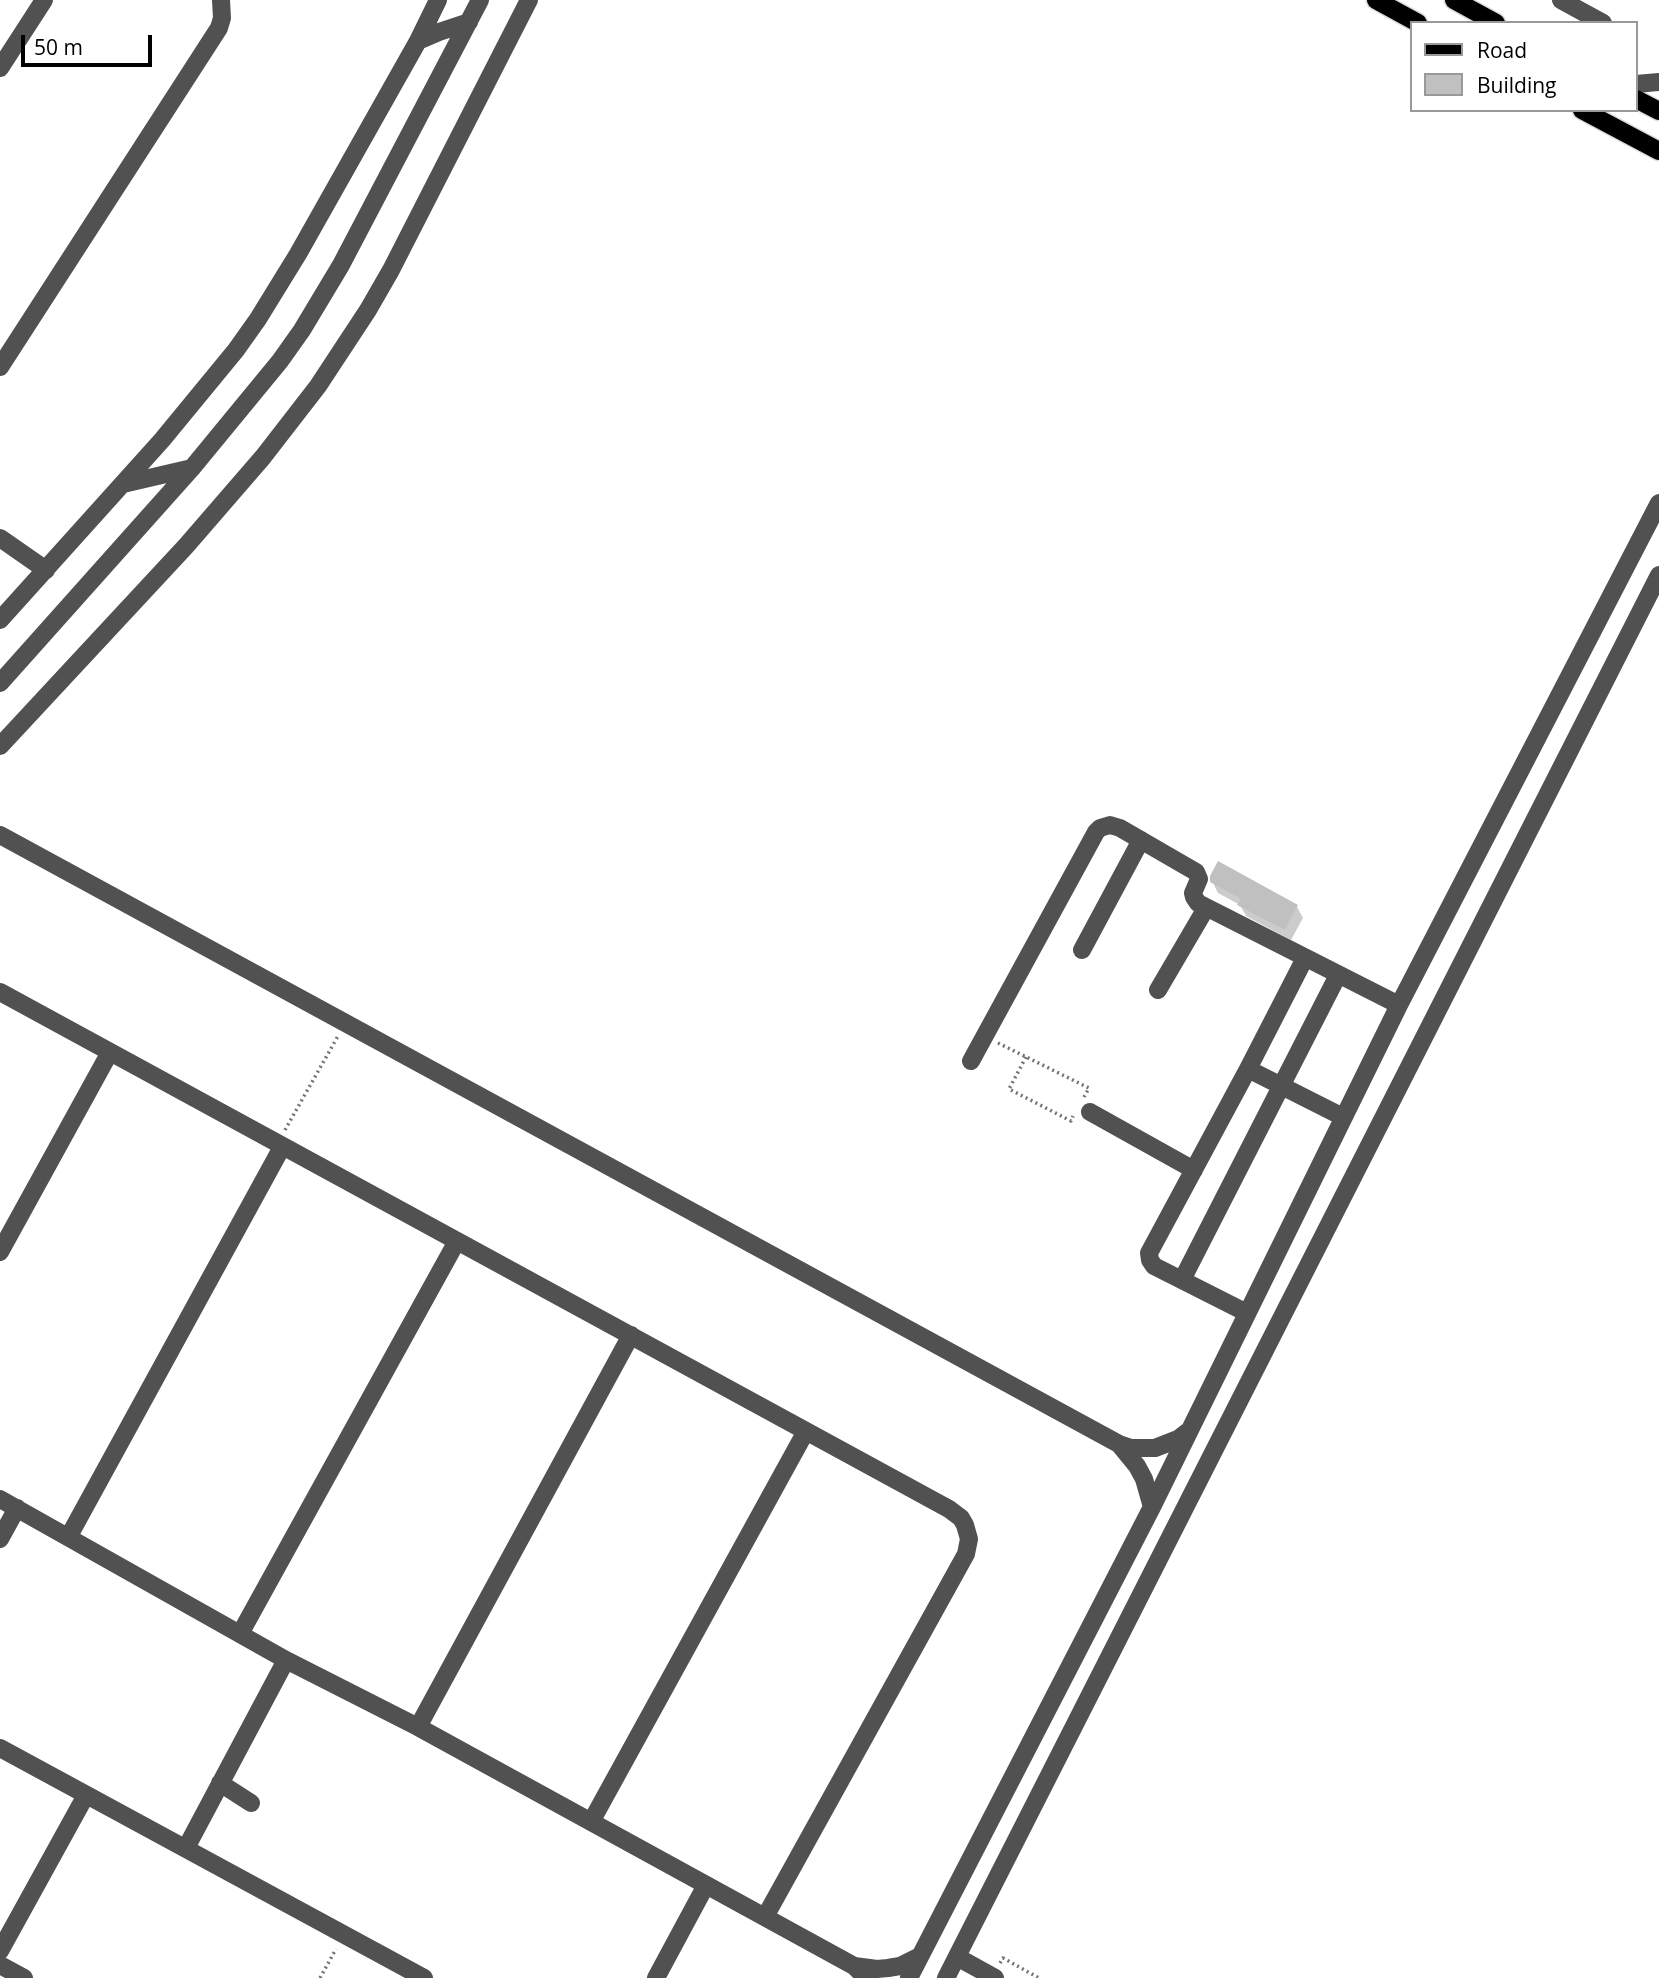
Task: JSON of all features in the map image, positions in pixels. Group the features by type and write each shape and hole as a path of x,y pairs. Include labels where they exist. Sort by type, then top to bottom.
{"main road":[{"path":"1376,0 1414,21"},
{"path":"1464,3 1493,21"},
{"path":"1638,100 1659,111"},
{"path":"1586,112 1659,151"}],"street":[{"path":"0,68 44,0"},
{"path":"0,368 219,28 222,18 221,0"},
{"path":"0,620 200,395 258,319 298,254 418,41 438,0"},
{"path":"0,683 192,468 280,361 322,298 481,0"},
{"path":"0,746 186,546 263,457 318,386 391,270 529,0"},
{"path":"1561,0 1599,21"},
{"path":"418,41 468,22"},
{"path":"1638,84 1659,82"},
{"path":"123,484 192,468"},
{"path":"909,1978 1152,1507 1399,1005 1659,503"},
{"path":"0,538 46,570"},
{"path":"946,1978 1659,575"},
{"path":"971,1061 1096,832 1105,826 1115,826 1196,872 1199,879 1194,889 1194,897 1206,908 1399,1005"},
{"path":"0,835 1119,1444 1131,1448 1156,1448 1178,1439 1188,1431"},
{"path":"1082,950 1141,840"},
{"path":"1158,990 1206,908"},
{"path":"1247,1312 1154,1266 1149,1257 1305,958"},
{"path":"1182,1280 1338,975"},
{"path":"0,992 956,1513 965,1524 969,1539 966,1554 765,1917"},
{"path":"0,1252 110,1052"},
{"path":"1248,1069 1343,1117"},
{"path":"1081,1110 1194,1170"},
{"path":"69,1536 280,1145"},
{"path":"240,1634 457,1241"},
{"path":"418,1727 631,1335"},
{"path":"591,1822 806,1431"},
{"path":"1119,1444 1137,1466 1152,1507"},
{"path":"0,1499 286,1660 418,1727 860,1972 900,1966 920,1956"},
{"path":"0,1539 17,1508"},
{"path":"186,1849 286,1660"},
{"path":"0,1748 424,1978"},
{"path":"220,1783 251,1803"},
{"path":"0,1951 86,1795"},
{"path":"656,1978 706,1885"},
{"path":"957,1957 994,1978"},
{"path":"0,1965 24,1978"}],"path":[{"path":"280,1145 345,1023"},
{"path":"984,1037 1026,1057 1088,1088 1081,1110 1071,1121 1009,1089 1026,1057"},
{"path":"320,1978 344,1935"},
{"path":"994,1978 1003,1958 1039,1978"}],"building":[{"path":"1218,861 1298,905 1285,930 1237,905 1241,899 1210,882 1210,876"}]}
